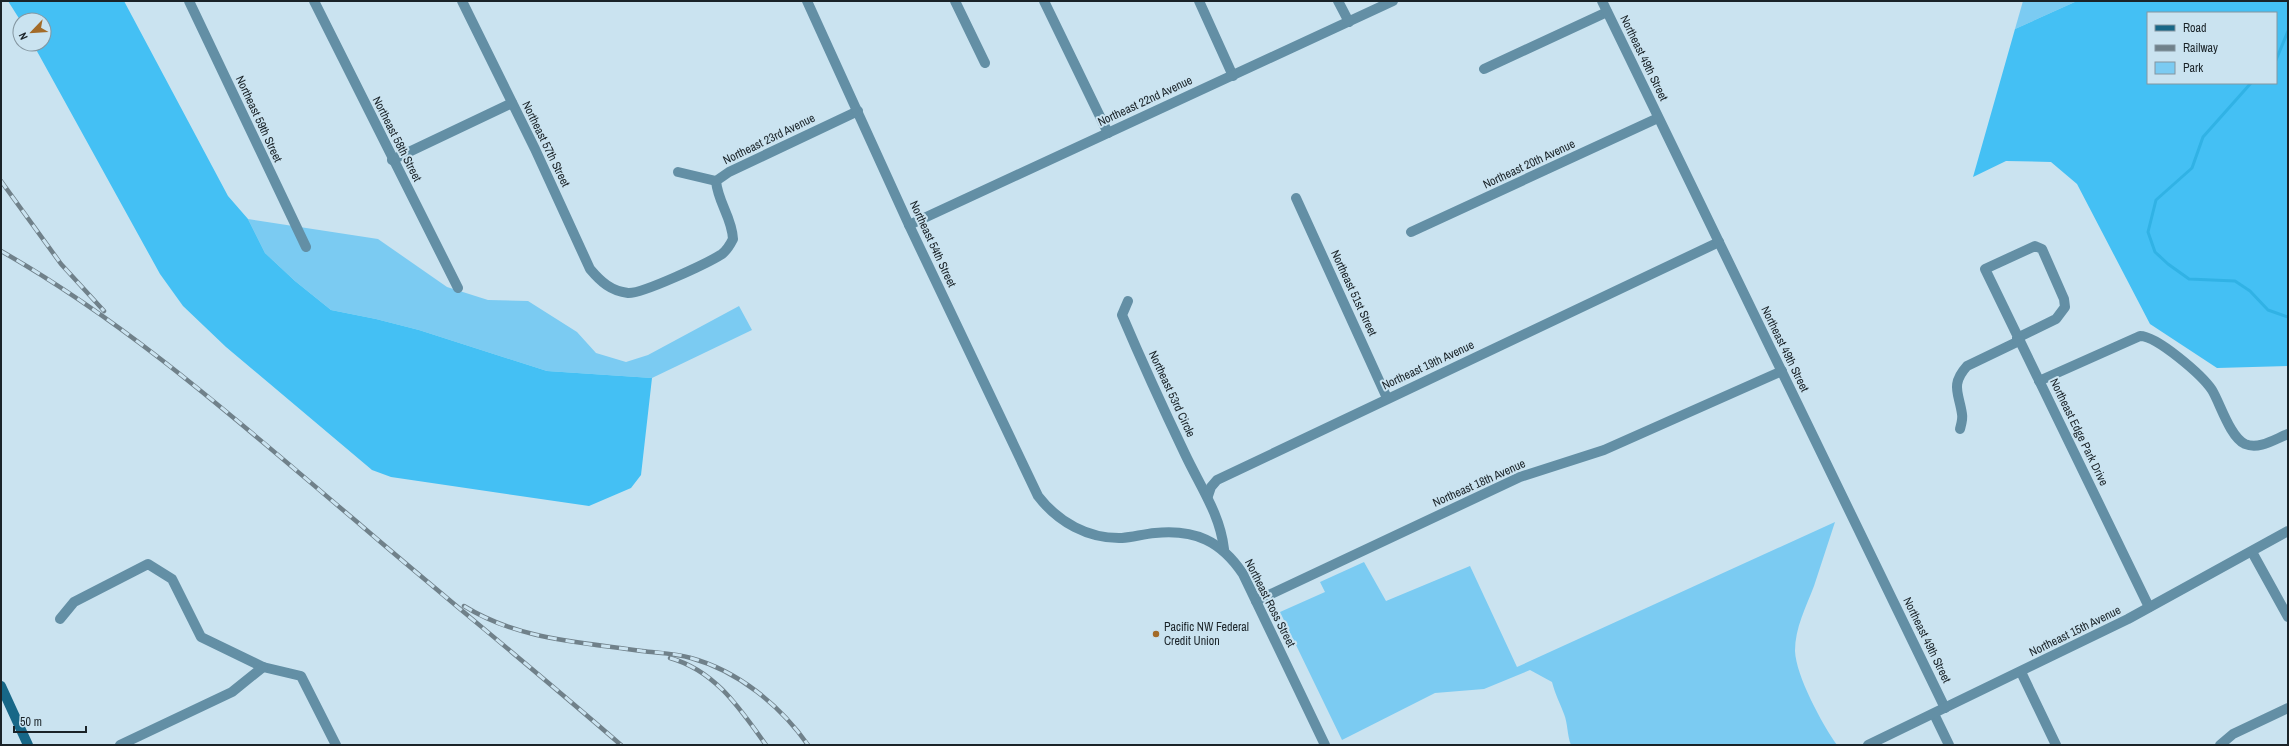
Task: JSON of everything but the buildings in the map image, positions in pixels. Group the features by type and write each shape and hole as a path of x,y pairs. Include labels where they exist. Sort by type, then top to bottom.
{"main road":[{"path":"1,686 28,745"}],"street":[{"name":"Northeast 59th Street","path":"189,1 306,247"},
{"name":"Northeast 58th Street","path":"314,1 392,160 458,288"},
{"name":"Northeast 57th Street","path":"462,1 590,269 601,282 616,291"},
{"name":"Northeast 54th Street","path":"807,1 909,226 1038,496"},
{"path":"955,1 985,63"},
{"path":"1044,1 1108,133"},
{"path":"1200,1 1233,76"},
{"path":"1338,1 1349,22"},
{"name":"Northeast 22nd Avenue","path":"909,226 1393,1"},
{"name":"Northeast 49th Street","path":"1602,1 1945,708"},
{"path":"1484,69 1607,12"},
{"path":"392,160 512,103"},
{"name":"Northeast 23rd Avenue","path":"616,291 630,293 647,289 721,254 727,249 733,239 732,225 717,192 716,182 729,172 858,111"},
{"name":"Northeast 20th Avenue","path":"1411,232 1658,118"},
{"path":"678,172 716,182"},
{"name":"Northeast 51st Street","path":"1296,198 1387,398"},
{"name":"Northeast 19th Avenue","path":"1208,496 1211,486 1217,480 1387,398 1719,242"},
{"name":"Northeast Edge Park Drive","path":"2018,339 2056,319 2065,307 2064,299 2042,249 2036,246 2026,248 1986,269 2018,339 2149,607"},
{"name":"Northeast 53rd Circle","path":"1128,301 1122,315 1155,392 1197,478 1208,496"},
{"path":"2039,381 2140,336 2150,337 2196,372 2211,389 2236,437 2245,444 2258,446 2288,434"},
{"path":"1960,429 1963,415 1956,387 1963,371 1967,366 2018,339"},
{"name":"Northeast 18th Avenue","path":"1256,601 1520,477 1604,450 1782,371"},
{"name":"Northeast Ross Street","path":"1038,496 1057,517 1074,528 1094,534 1122,538 1154,533 1187,534 1201,538 1224,550 1243,574 1325,745"},
{"path":"1208,496 1222,533 1224,550"},
{"name":"Northeast 15th Avenue","path":"1868,745 2128,619 2288,531"},
{"path":"2252,552 2288,617"},
{"path":"60,619 74,602 148,564 172,579 201,637 263,667 301,676 336,745"},
{"path":"120,745 232,692 263,667"},
{"path":"2020,672 2056,745"},
{"path":"2220,745 2233,734 2288,708"},
{"path":"1934,714 1949,745"}],"green space":[{"path":"2023,1 2077,1 2015,29"},
{"path":"248,219 378,239 447,287 488,300 528,301 577,332 596,353 626,362 648,355 739,306 752,330 652,378 547,371 419,330 331,310 295,281 265,253"},
{"path":"1835,522 1799,626 1795,642 1795,651 1796,661 1811,700 1817,713 1837,745 1571,745 1565,718 1552,682 1530,670 1484,689 1435,693 1342,740 1280,612 1325,592 1320,582 1364,562 1386,601 1470,566 1517,667"}],"shaded area":[{"path":"8,1 124,1 228,196 248,219 265,253 295,281 331,310 419,330 547,371 652,378 641,475 631,488 589,506 391,477 372,470 226,347 183,306 160,274 37,52 52,52 52,12 15,12"},
{"path":"2077,1 2288,1 2288,366 2217,368 2150,324 2077,184 2051,162 2006,161 1973,177 2015,29"}],"waterway":[{"path":"2277,58 2288,31"},
{"path":"2250,84 2203,137 2192,168 2156,200 2148,232 2155,252 2168,264 2189,279 2235,281 2250,291 2268,310 2288,317"}],"railway":[{"path":"1,181 61,264 104,311"},
{"path":"1,251 49,280 95,311 228,413 621,745"},
{"path":"464,606 506,626 528,633 573,642 679,655 708,664 725,671 757,691 785,716 808,745"},
{"path":"670,658 701,672 714,682 736,705 766,745"}],"place":[{"name":"Pacific NW Federal Credit Union","path":"1156,634"}]}
